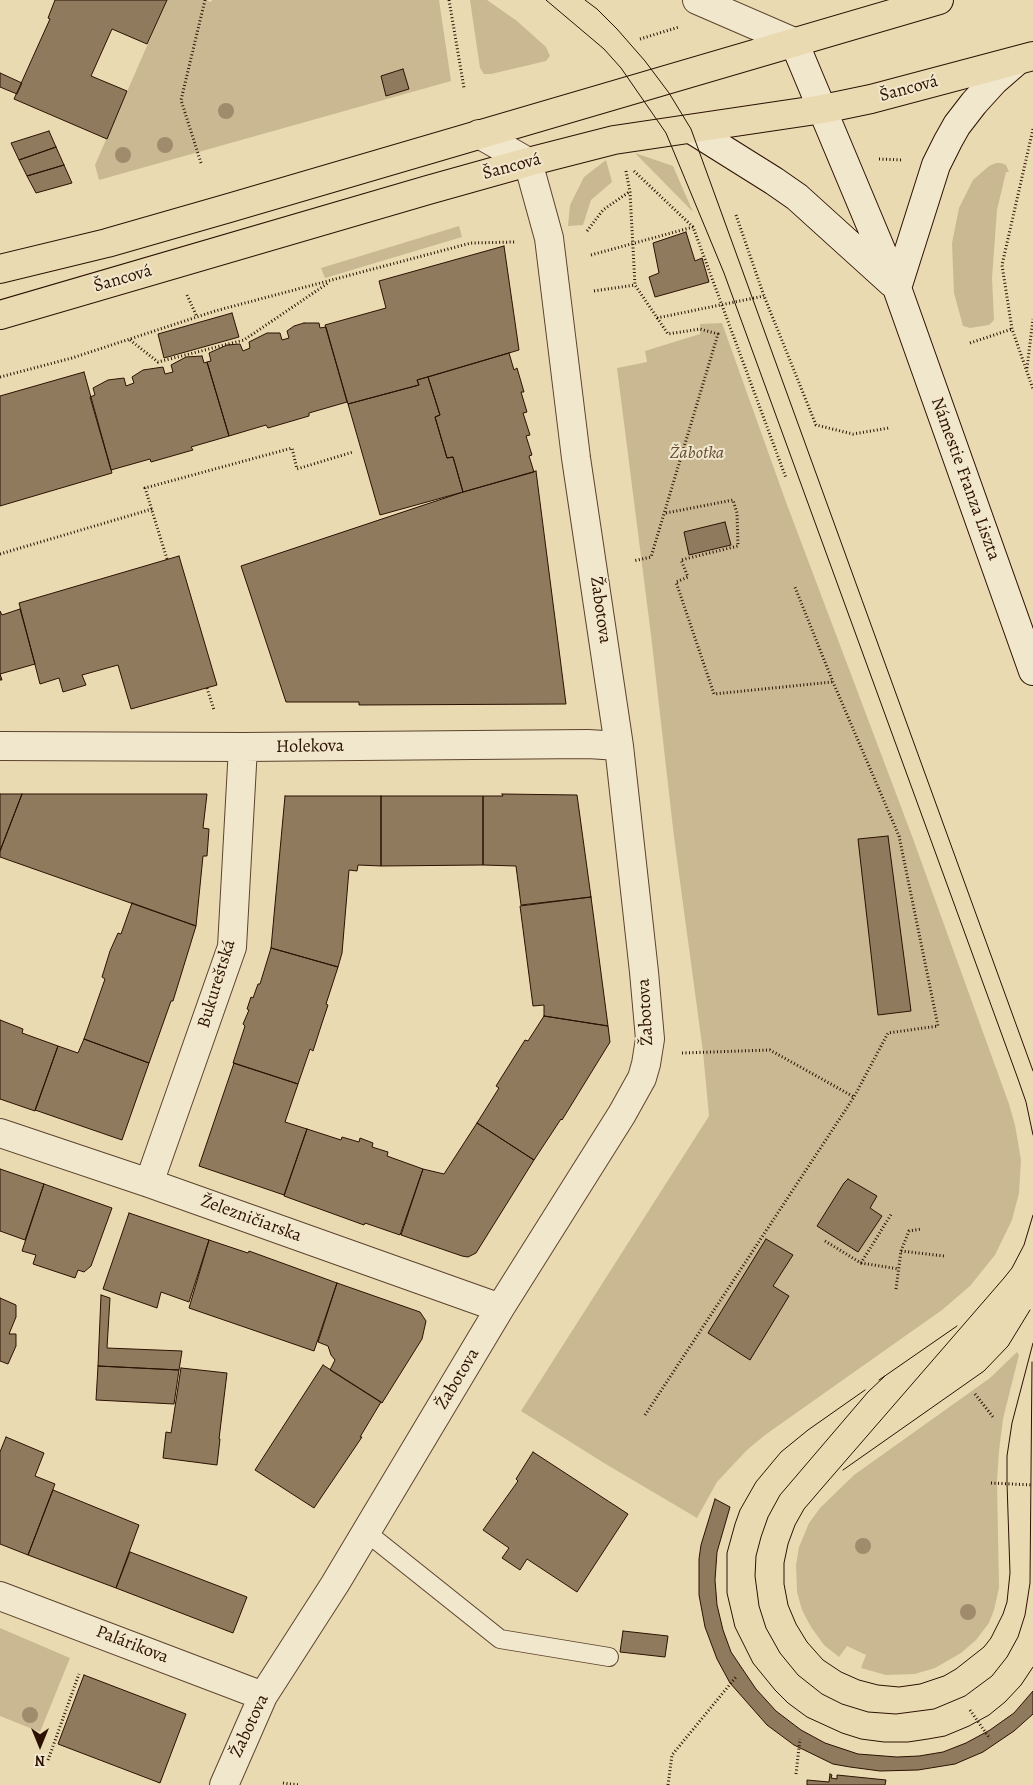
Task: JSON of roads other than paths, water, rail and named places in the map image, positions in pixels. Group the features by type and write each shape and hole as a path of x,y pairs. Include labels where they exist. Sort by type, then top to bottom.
{"main road":[{"path":"0,269 116,241 939,0"},
{"name":"Šancová","path":"0,316 528,162 614,140 691,130 871,100 1025,58"}],"street":[{"path":"697,0 794,42"},
{"name":"Námestie Franza Liszta","path":"794,42 897,288 1033,670"},
{"path":"897,288 936,165 948,141 957,125 994,81 1025,58"},
{"name":"Námestie Franza Liszta","path":"691,130 797,197 897,288"},
{"path":"478,134 528,162"},
{"name":"Žabotova","path":"224,1785 263,1696 335,1584 500,1308 622,1114 642,1078 648,1052 650,1039 644,972 619,746 576,458 549,238 528,162"},
{"name":"Holekova","path":"0,746 243,747 588,744 619,746"},
{"name":"Bukureštská","path":"149,1183 232,948 243,747"},
{"name":"Železničiarska","path":"0,1133 149,1183 500,1308"},
{"name":"Palárikova","path":"0,1596 263,1696"}],"lane":[{"path":"366,1532 500,1639 610,1657"}],"tram line":[{"path":"546,0 604,49 621,68 666,133 724,273 1018,1079 1026,1102 1033,1135"},
{"path":"585,0 617,29 645,61 669,93 691,129 1033,1071"},
{"path":"1033,1215 1024,1245 1012,1268 804,1509 795,1525 784,1563 784,1584 788,1605 796,1624 807,1642 823,1660 841,1672 859,1680 878,1685 899,1687 920,1684 944,1676 956,1669 984,1647 991,1638 1007,1602 1010,1573 1007,1456 1012,1423 1033,1343"},
{"path":"843,1470 984,1371 1008,1346 1030,1310"},
{"path":"879,1380 957,1326"},
{"path":"885,1376 868,1392 780,1495 768,1517 761,1537 756,1556 755,1576 759,1606 766,1628 780,1653 798,1675 822,1694 842,1704 868,1712 896,1714 934,1709 965,1696 992,1676 1007,1657 1018,1637 1025,1615 1030,1583 1032,1362"},
{"path":"865,1390 808,1430 781,1452 756,1482 740,1510 727,1553 727,1593 735,1627 753,1663 775,1690 788,1703 807,1717 842,1733 861,1739 884,1742 908,1742 945,1736 969,1726 989,1715 1005,1702 1021,1685 1033,1667"}],"park label":[{"name":"Žabotka","path":"697,454"}]}
